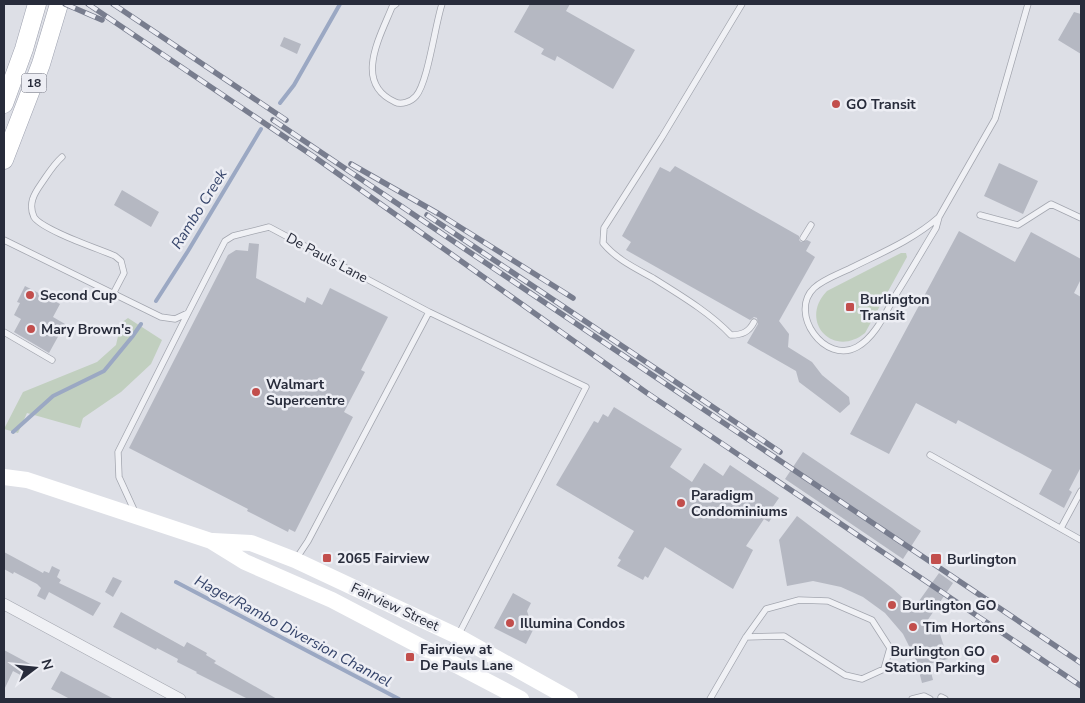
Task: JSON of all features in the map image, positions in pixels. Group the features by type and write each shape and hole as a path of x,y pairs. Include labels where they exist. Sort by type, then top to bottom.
{"main road":[{"name":"18","path":"4,104 24,49 37,4"},
{"name":"18","path":"4,160 41,64 59,4"},
{"name":"Fairview Street","path":"4,465 27,480"},
{"name":"Fairview Street","path":"4,477 27,480 211,541 245,562 332,600 520,699"},
{"name":"Fairview Street","path":"211,541 252,543 295,560 457,636 570,699"}],"street":[{"path":"4,604 180,699"}],"lane":[{"path":"396,4 392,7 376,45 372,67 373,80 380,92 396,102 405,103 415,98 423,83 442,4"},
{"path":"742,4 662,137 604,228 603,243 612,254 672,290 721,325 731,335 741,335 754,322"},
{"path":"940,218 912,238 834,276 813,289 808,296 806,313 812,332 819,340 834,349 851,350 875,331 910,273 995,119 1028,4"},
{"path":"62,156 53,165 33,196 32,210 34,216 44,226 115,256 122,261 124,273 113,294"},
{"path":"980,215 1018,225 1051,204 1081,218"},
{"path":"804,238 811,225"},
{"name":"De Pauls Lane","path":"137,516 119,477 118,452 226,241 233,236 269,227 429,312 586,387 457,636"},
{"path":"4,240 168,319 182,317 188,313"},
{"path":"295,560 308,541 429,312"},
{"path":"4,332 52,360"},
{"path":"930,455 1081,540"},
{"path":"1061,528 1081,491"},
{"path":"710,699 746,637 766,609 799,600 828,601 872,620 890,648 884,669 862,679 845,675 784,636 746,637"},
{"path":"446,659 457,636"},
{"path":"912,699 924,696 930,699"}],"green space":[{"path":"901,253 906,253 907,257 865,333 853,340 841,342 831,339 823,333 818,324 816,314 819,302 827,291"},
{"path":"128,318 162,340 151,364 121,392 83,418 80,428 27,413 18,433 4,429 23,392 97,362 116,345 121,323"}],"building":[{"path":"530,4 570,4 566,11 635,50 613,89 557,56 555,61 541,54 544,49 514,32"},
{"path":"1074,12 1081,14 1081,54 1058,40"},
{"path":"284,37 301,44 297,54 280,46"},
{"path":"999,163 1038,181 1023,214 984,196"},
{"path":"675,166 799,236 801,242 807,240 811,242 806,251 815,257 779,321 789,334 788,347 812,362 822,375 849,397 850,404 840,413 799,382 796,371 747,343 758,324 757,318 754,317 750,320 626,250 631,242 622,236 660,167 670,172"},
{"path":"122,190 159,212 151,227 114,205"},
{"path":"959,231 1015,262 1031,232 1081,259 1081,279 1074,293 1081,297 1081,467 1069,490 1072,492 1064,508 1039,494 1052,470 958,420 956,424 916,403 889,454 850,434"},
{"name":"Walmart Supercentre","path":"249,243 259,244 256,278 305,303 307,297 322,305 330,288 388,317 361,370 365,372 344,412 353,417 295,532 289,529 288,532 247,511 248,509 129,448 228,255 236,250 248,251"},
{"path":"25,286 60,304 53,317 65,324 49,353 14,332 21,319 14,315 20,303 17,302"},
{"name":"Paradigm Condominiums","path":"614,407 682,449 670,467 692,482 704,463 723,476 730,465 779,498 772,508 776,511 769,522 764,519 746,546 753,550 733,589 665,547 648,578 645,576 643,580 617,566 621,560 618,558 634,531 556,485 594,421 598,423 603,414 608,417"},
{"path":"803,452 921,531 903,559 785,479"},
{"name":"Burlington GO","path":"797,516 892,588 914,608 939,573 953,583 927,621 940,634 948,659 929,664 933,680 922,683 916,660 903,634 885,613 863,597 841,587 813,581 787,586 779,540"},
{"path":"4,552 43,573 44,571 49,573 52,566 60,570 57,577 61,580 59,583 101,603 93,616 49,592 45,600 37,596 41,588 37,584 4,569"},
{"path":"113,577 122,581 113,597 105,592"},
{"path":"513,593 531,603 527,611 531,623 535,626 526,644 494,628"},
{"path":"121,612 184,647 187,642 207,653 206,655 216,661 214,663 277,699 248,699 196,673 177,662 178,659 157,648 156,650 113,627"},
{"path":"4,650 32,665 26,678 13,671 4,690"},
{"path":"61,671 114,699 70,699 51,689"}],"waterway":[{"name":"Rambo Creek","path":"280,103 294,85 340,4"},
{"name":"Rambo Creek","path":"156,301 261,129"},
{"name":"Rambo Creek","path":"13,432 53,396 104,371 141,324"},
{"name":"Hager/Rambo Diversion Channel","path":"176,582 399,699"}],"railway":[{"path":"65,4 102,20"},
{"path":"88,4 313,156 647,393 1081,686"},
{"path":"113,4 286,120"},
{"path":"273,120 1081,663"},
{"path":"351,164 439,214 573,298"},
{"path":"427,215 780,452"}],"place":[{"name":"GO Transit","path":"836,104"},
{"name":"Second Cup","path":"30,295"},
{"name":"Burlington Transit","path":"850,307"},
{"name":"Mary Brown's","path":"31,329"},
{"name":"Walmart Supercentre","path":"256,392"},
{"name":"Paradigm Condominiums","path":"681,503"},
{"name":"2065 Fairview","path":"327,558"},
{"name":"Burlington","path":"936,559"},
{"name":"Burlington GO","path":"892,605"},
{"name":"Illumina Condos","path":"510,623"},
{"name":"Tim Hortons","path":"913,627"},
{"name":"Fairview at De Pauls Lane","path":"410,657"},
{"name":"Burlington GO Station Parking","path":"995,659"}]}
